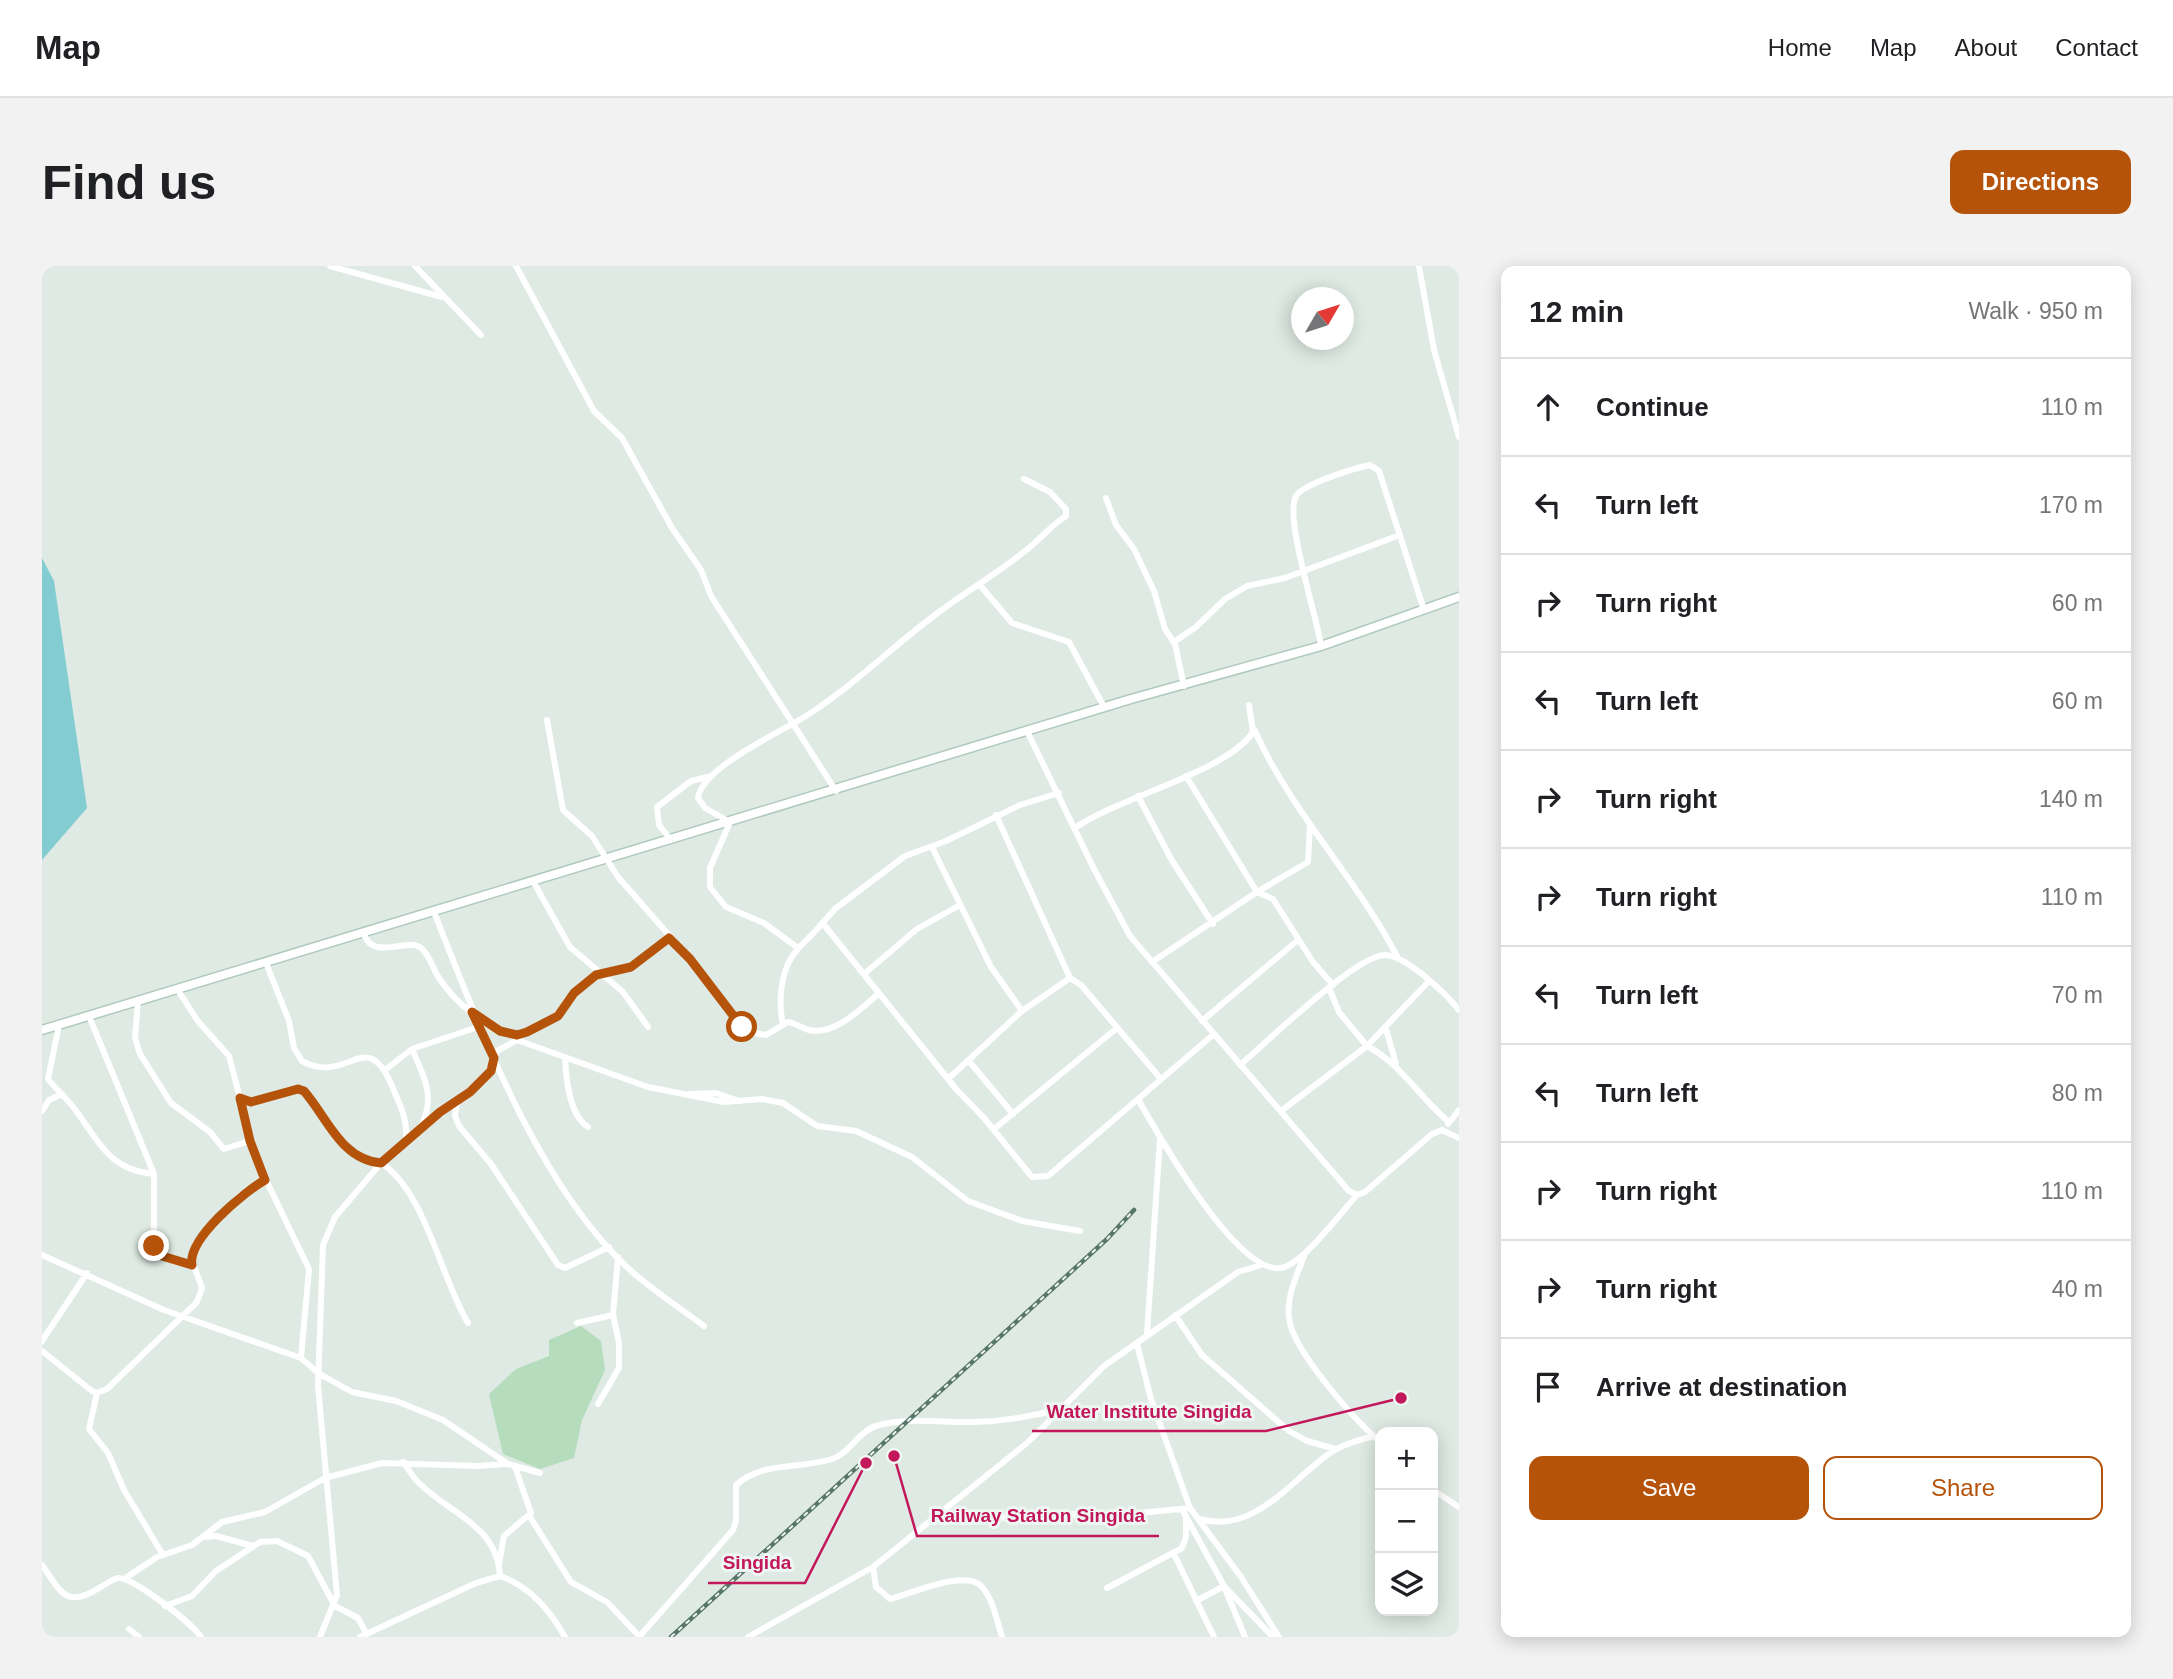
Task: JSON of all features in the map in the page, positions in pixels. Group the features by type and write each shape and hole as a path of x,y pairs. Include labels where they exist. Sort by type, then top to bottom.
{"main road":[{"path":"42,1030 836,791 1104,707 1321,646 1459,597"}],"street":[{"path":"330,266 442,298"},
{"path":"415,266 442,298 481,335"},
{"path":"516,266 593,411 622,438 672,528 701,570 711,596 836,791"},
{"path":"1419,266 1434,350 1459,437"},
{"path":"1321,646 1294,525 1293,504 1298,493 1313,484 1364,466 1376,467 1424,610"},
{"path":"798,948 757,919 726,907 710,887 710,868 730,822 705,808 698,798 700,790 712,776 772,733 794,723 828,701 929,619 1030,547 1049,526 1067,514 1050,492 1024,479"},
{"path":"1106,498 1119,531 1141,563 1165,629 1174,642 1184,686"},
{"path":"1174,642 1238,590 1304,571 1400,535"},
{"path":"979,584 1012,623 1069,642 1104,707"},
{"path":"1249,705 1254,729 1270,764 1370,910 1398,958 1429,981 1459,1010"},
{"path":"547,720 561,805 592,836 606,859 669,938 695,965 742,1027 749,1032 766,1035 783,1024 793,1023 810,1030 826,1029 861,1009 878,994"},
{"path":"1075,828 1138,796 1186,776 1239,747 1254,729"},
{"path":"1027,731 1117,914 1152,962 1202,1021 1349,1191 1357,1195"},
{"path":"671,840 659,825 657,807 691,781 712,776"},
{"path":"1186,776 1257,892 1273,899 1331,987 1339,1012 1367,1046 1397,1067 1423,1100 1449,1122"},
{"path":"783,1024 780,1011 781,987 798,948 836,908 905,856 996,815 1059,793"},
{"path":"1138,796 1171,859 1213,924"},
{"path":"996,815 1070,978 1081,985 1161,1079"},
{"path":"1152,962 1213,924 1257,892 1308,862 1310,823"},
{"path":"932,846 997,978 1022,1011"},
{"path":"533,881 570,947 581,960 623,992 648,1027"},
{"path":"864,974 918,929 960,905"},
{"path":"435,912 478,1027 558,1180 618,1257 704,1326"},
{"path":"823,922 878,994 994,1129 1030,1176 1041,1178 1048,1175 1139,1101 1214,1034"},
{"path":"364,934 369,943 376,946 396,948 416,945 422,948 448,989 472,1012 500,1031 517,1035 558,1016 574,993 600,972 631,967 669,938"},
{"path":"1202,1021 1298,940"},
{"path":"1240,1065 1331,987 1374,957 1398,958"},
{"path":"265,963 289,1021 294,1048 302,1061 322,1067 370,1057 378,1060 385,1070 404,1116 405,1144"},
{"path":"949,1078 1022,1011 1070,978"},
{"path":"1281,1111 1367,1046 1429,981"},
{"path":"178,990 197,1020 229,1056 250,1141 265,1180 309,1269 301,1358"},
{"path":"138,1001 136,1045 171,1102 211,1132 224,1149 250,1141"},
{"path":"89,1016 154,1174 154,1246 162,1256 192,1265"},
{"path":"59,1025 58,1040 47,1077 107,1156 130,1170 154,1174"},
{"path":"385,1070 412,1049 478,1027"},
{"path":"994,1129 1116,1028"},
{"path":"1386,1029 1397,1067"},
{"path":"320,1637 335,1606 336,1582 318,1373 323,1245 335,1217 381,1163 487,1077 494,1058 502,1047 517,1041 648,1087 724,1102 762,1099 783,1103 817,1126 856,1131 912,1157 968,1200 1022,1222 1080,1231"},
{"path":"412,1049 429,1099 426,1115 416,1134"},
{"path":"565,1058 574,1106 579,1119 588,1127"},
{"path":"969,1061 1013,1114"},
{"path":"240,1098 251,1102 298,1089 304,1091 338,1138 364,1159 381,1163 405,1185 429,1235 449,1287 468,1323"},
{"path":"42,1111 49,1100 62,1094"},
{"path":"457,1101 455,1116 459,1126 491,1164 558,1265 565,1268 572,1266 609,1247"},
{"path":"1139,1101 1182,1174 1213,1215 1261,1265"},
{"path":"748,1637 873,1567 1027,1443 1104,1366 1147,1334 1244,1269 1261,1265 1281,1268 1304,1254 1357,1195 1374,1187 1432,1134 1442,1130 1459,1110"},
{"path":"1442,1130 1459,1138"},
{"path":"1147,1334 1160,1137"},
{"path":"97,1393 107,1389 184,1317 201,1295 191,1258 195,1244 240,1195 265,1180"},
{"path":"937,1517 960,1515 1044,1518 1072,1514 1100,1517 1187,1512 1200,1519 1213,1521 1255,1513 1336,1449 1374,1436 1319,1373 1294,1336 1289,1319 1289,1302 1304,1254"},
{"path":"42,1255 184,1317 301,1358 318,1373 352,1392 396,1401 443,1420 511,1465 531,1509 530,1517 574,1586 591,1591 607,1602 639,1637 733,1530 736,1521 736,1485 745,1479 769,1469 833,1459 858,1435 882,1424 972,1422 1032,1416 1060,1409"},
{"path":"598,1404 619,1368 619,1343 612,1315 618,1257"},
{"path":"42,1341 87,1273"},
{"path":"577,1323 612,1315"},
{"path":"1175,1315 1202,1355 1289,1431 1307,1441 1336,1449"},
{"path":"1137,1344 1151,1399 1187,1512 1224,1586 1245,1637"},
{"path":"42,1351 97,1393"},
{"path":"97,1393 89,1429 108,1454 124,1490 163,1555"},
{"path":"404,1462 421,1486 480,1528 499,1566"},
{"path":"42,1565 59,1590 74,1599 83,1598 113,1580 124,1579 163,1555 185,1549 204,1538 222,1522 265,1512 325,1478 383,1463 404,1462 511,1465 540,1473"},
{"path":"1438,1493 1459,1507"},
{"path":"1107,1588 1174,1554 1185,1542 1187,1512"},
{"path":"500,1576 504,1536 530,1517"},
{"path":"1200,1519 1279,1637"},
{"path":"204,1538 216,1536 248,1546 271,1540 300,1550 312,1561 335,1606 358,1618 363,1635 486,1578 500,1576 515,1581 528,1592 552,1615 565,1637"},
{"path":"165,1606 192,1596 216,1571 255,1545"},
{"path":"1174,1554 1214,1637"},
{"path":"873,1567 876,1587 890,1599 964,1578 978,1583 989,1598 1002,1637"},
{"path":"124,1579 193,1626 201,1637"},
{"path":"1196,1601 1224,1586"},
{"path":"1224,1586 1273,1637"},
{"path":"130,1629 139,1637"}],"green space":[{"path":"581,1326 601,1341 605,1370 582,1420 574,1458 540,1469 503,1454 489,1394 516,1369 549,1356 549,1340"}],"water":[{"path":"42,558 54,581 87,808 42,860"}],"railway":[{"path":"671,1637 1107,1239 1134,1210"}],"place":[{"name":"Water Institute Singida","path":"1401,1398"},
{"name":"Railway Station Singida","path":"894,1456"},
{"name":"Singida","path":"866,1463"}],"route":[{"path":"154,1246 162,1256 192,1265 192,1250 195,1244 240,1195 265,1180 250,1141 240,1098 251,1102 298,1089 304,1091 313,1100 328,1126 355,1154 373,1163 381,1163 440,1112 470,1092 491,1071 494,1058 472,1012 500,1031 517,1035 527,1032 558,1016 574,993 600,972 631,967 669,938 690,959 742,1027"}]}
